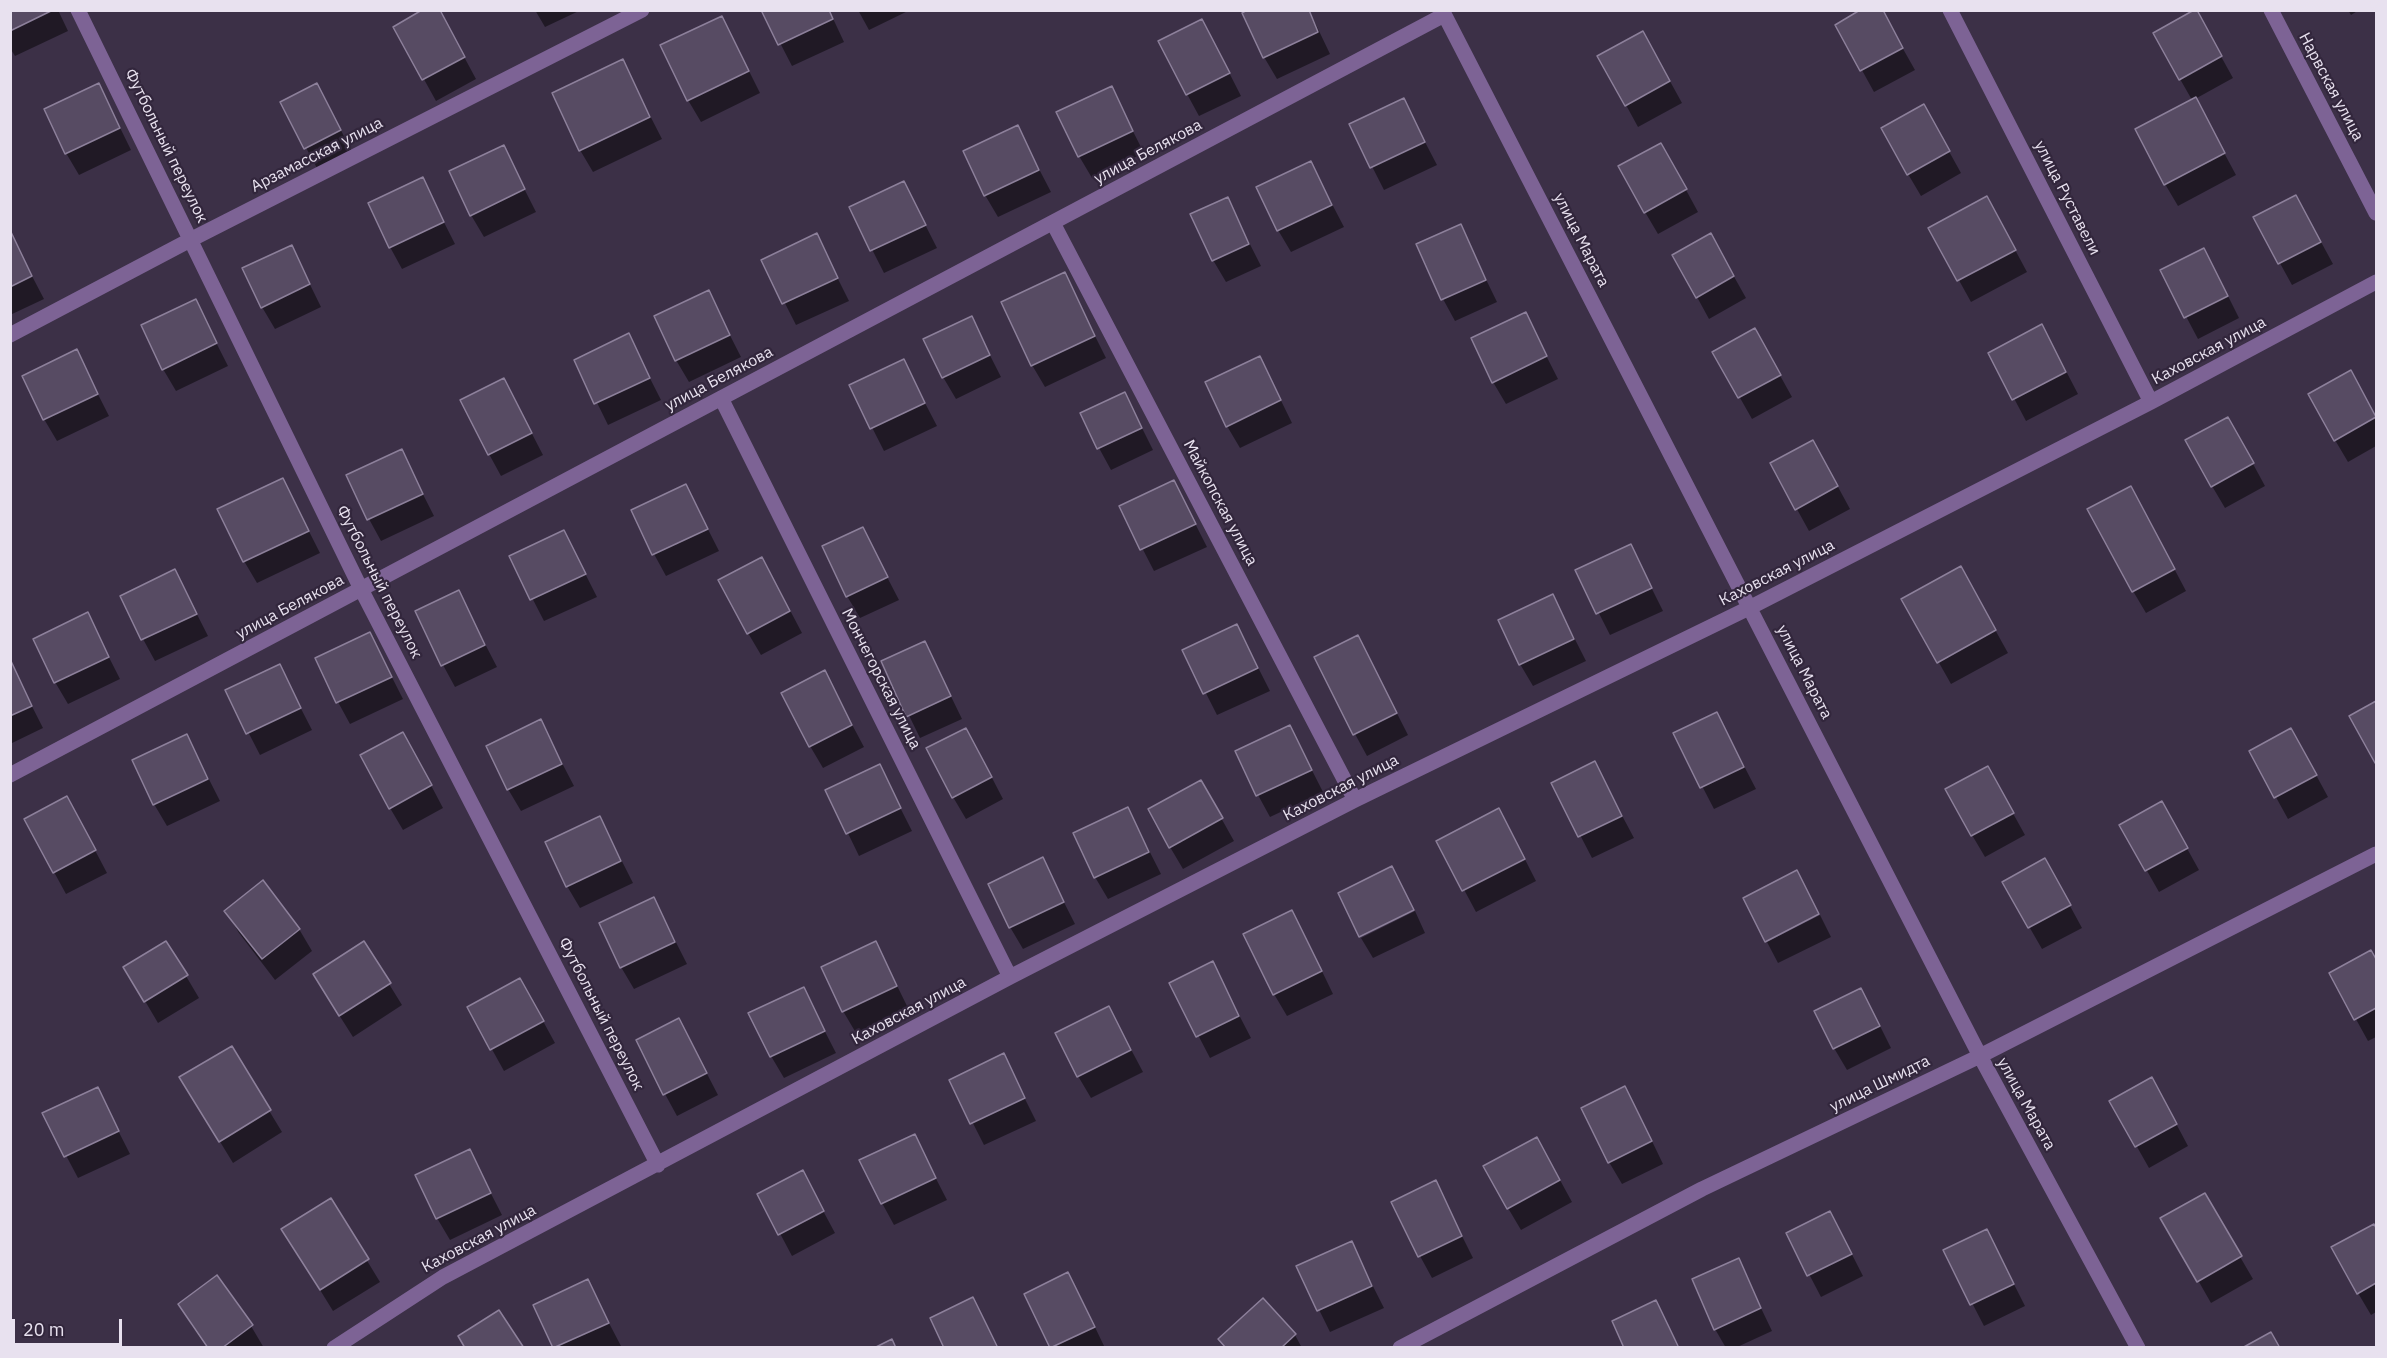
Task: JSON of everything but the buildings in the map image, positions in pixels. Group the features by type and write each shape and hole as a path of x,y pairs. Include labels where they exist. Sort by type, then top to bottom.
{"street":[{"name":"Футбольный переулок","path":"78,10 192,239 361,589 658,1165"},
{"name":"Арзамасская улица","path":"10,335 192,239 642,10"},
{"name":"улица Руставели","path":"1950,10 2151,402"},
{"name":"Нарвская улица","path":"2271,10 2376,213"},
{"name":"улица Белякова","path":"10,775 1053,223 1443,13"},
{"name":"улица Марата","path":"1443,13 1751,607 1980,1056 2138,1347"},
{"name":"Майкопская улица","path":"1053,223 1355,800"},
{"name":"Каховская улица","path":"334,1347 443,1277 1010,977 1355,800 1751,607 2151,402 2376,282"},
{"name":"Мончегорская улица","path":"721,398 1010,977"},
{"name":"улица Шмидта","path":"1400,1347 1702,1189 1980,1056 2376,854"}]}
